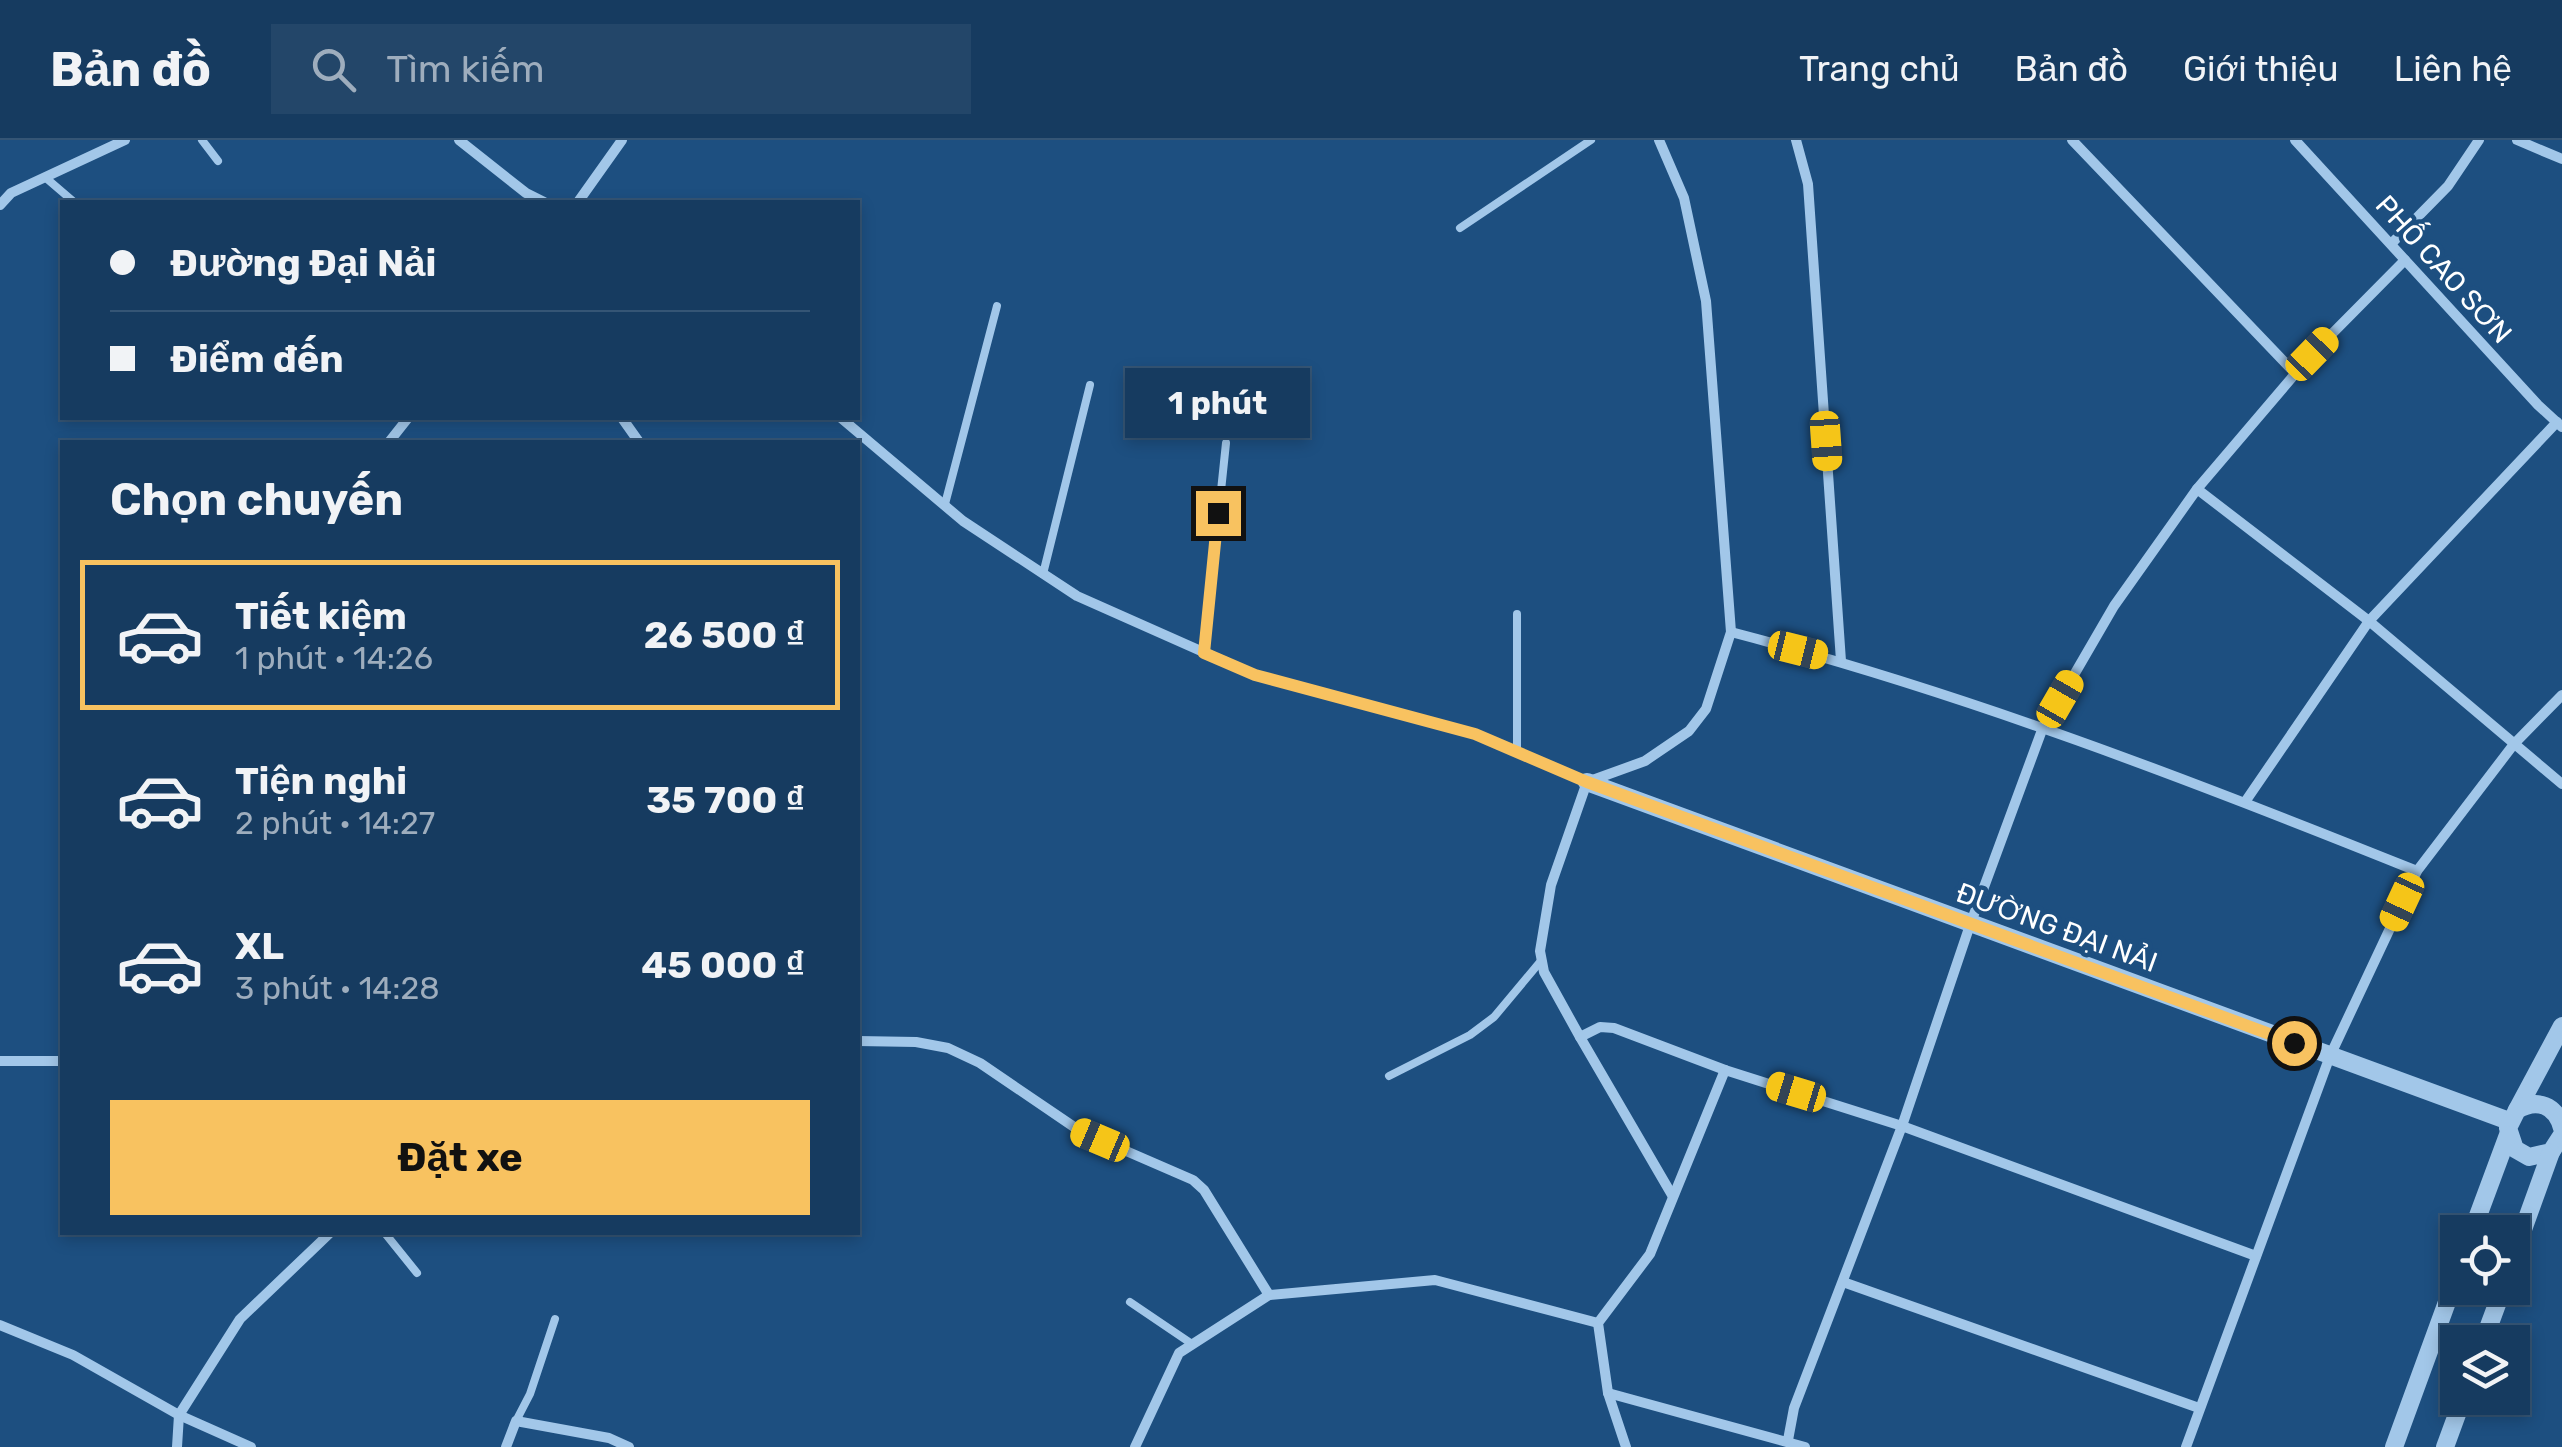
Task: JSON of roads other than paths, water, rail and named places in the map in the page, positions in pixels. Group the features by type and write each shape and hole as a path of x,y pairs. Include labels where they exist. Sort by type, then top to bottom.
{"street":[{"path":"0,204 12,193 125,140"},
{"path":"459,140 540,200"},
{"path":"579,200 622,140"},
{"path":"843,420 964,521 1077,596 1255,675 1475,734 1587,782 1645,760 1689,731 1706,708 1731,632 1706,301 1684,198 1659,140"},
{"path":"1796,140 1808,184 1840,662"},
{"path":"2072,140 2295,373"},
{"name":"PHỐ CAO SƠN","path":"2295,140 2559,424"},
{"path":"2391,244 2448,186 2479,140"},
{"path":"2517,140 2562,159"},
{"path":"1788,1440 1794,1408 1902,1126 1970,924 2042,730 2114,606 2197,489 2295,373 2405,260"},
{"path":"391,440 406,420"},
{"path":"2245,802 2369,622 2559,424"},
{"path":"2197,489 2369,622 2562,784"},
{"path":"1731,632 1840,662 2042,730 2245,802 2417,872"},
{"path":"2186,1447 2330,1056 2417,872 2514,744 2562,695"},
{"path":"1587,782 1551,884 1540,962 1672,1195"},
{"name":"ĐƯỜNG ĐẠI NẢI","path":"1587,782 2511,1122"},
{"path":"1580,1037 1607,1026 1726,1070 1902,1126 2256,1256"},
{"path":"2478,1215 2511,1122 2562,1026"},
{"path":"860,1040 916,1042 948,1048 980,1063 1080,1131 1193,1180 1204,1190 1269,1295"},
{"path":"0,1061 60,1061"},
{"path":"1626,1447 1608,1393 1598,1324 1650,1254 1726,1070"},
{"path":"2511,1122 2533,1103 2556,1114 2560,1140 2530,1215"},
{"path":"2511,1122 2521,1154 2536,1158 2560,1140"},
{"path":"177,1447 179,1415 240,1319 328,1235"},
{"path":"1135,1447 1179,1353 1269,1295 1436,1280 1598,1324"},
{"path":"1843,1282 2199,1408"},
{"path":"2394,1447 2446,1305"},
{"path":"0,1325 73,1355 179,1415 251,1447"},
{"path":"1608,1393 1805,1447"},
{"path":"2445,1447 2457,1415"},
{"path":"506,1447 516,1421 609,1438 630,1447"}],"lane":[{"path":"202,140 218,161"},
{"path":"1460,228 1591,140"},
{"path":"46,178 72,200"},
{"path":"946,504 997,306"},
{"path":"1043,574 1090,385"},
{"path":"1204,653 1226,443"},
{"path":"1517,614 1517,753"},
{"path":"1389,1076 1470,1036 1494,1017 1540,962"},
{"path":"386,1235 417,1273"},
{"path":"1130,1302 1192,1344"},
{"path":"516,1421 530,1394 556,1319"}]}
